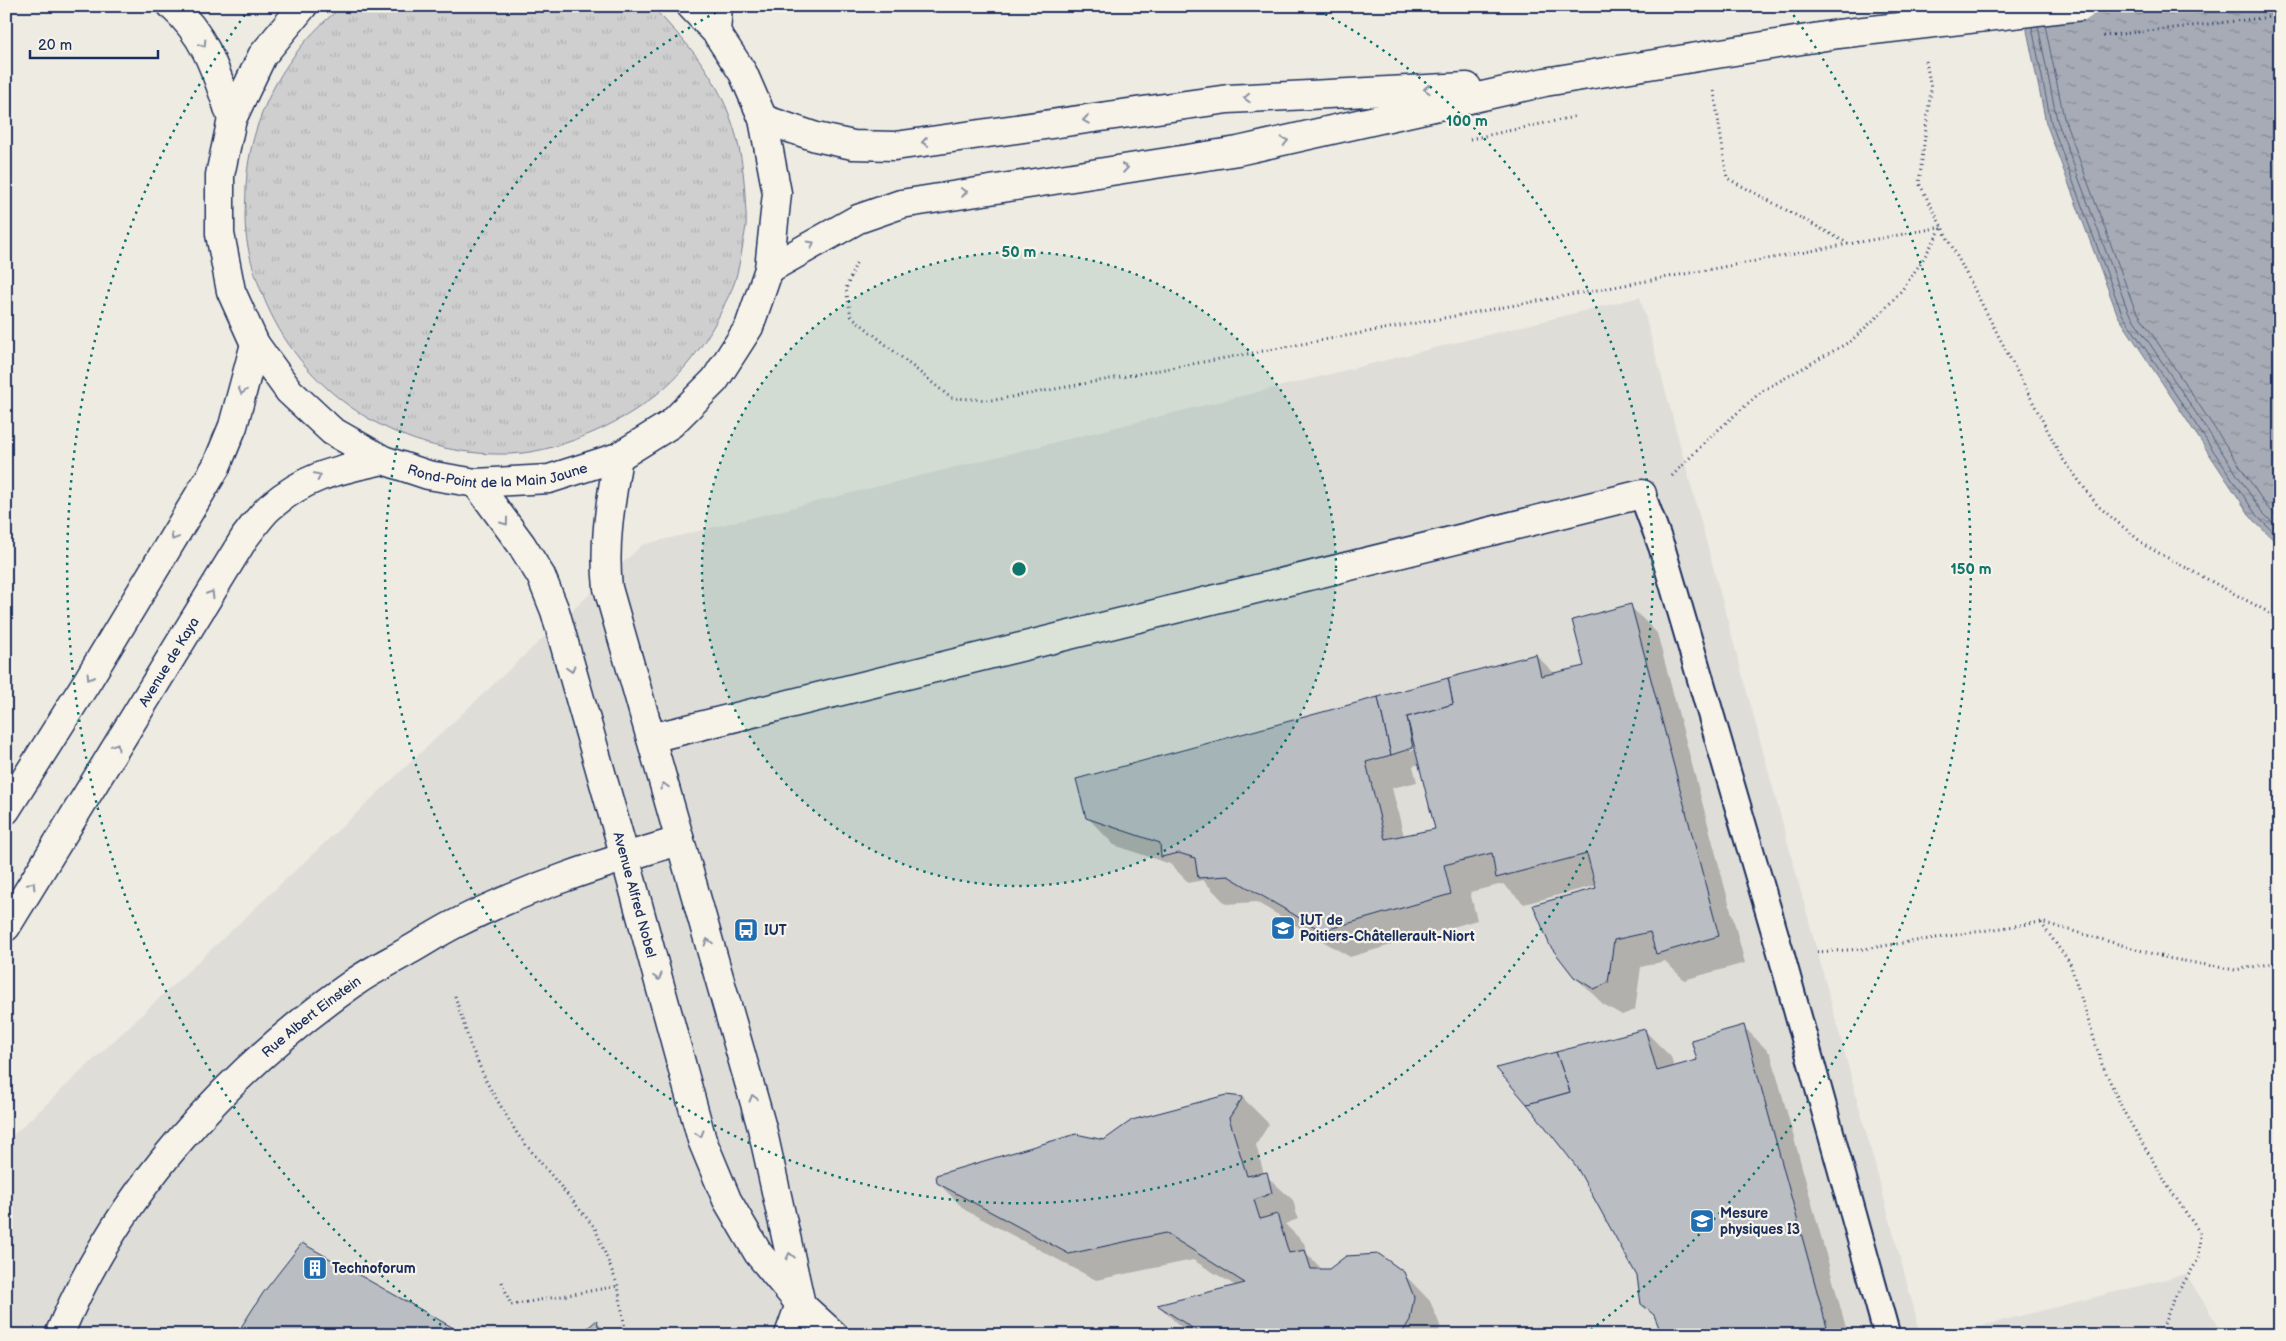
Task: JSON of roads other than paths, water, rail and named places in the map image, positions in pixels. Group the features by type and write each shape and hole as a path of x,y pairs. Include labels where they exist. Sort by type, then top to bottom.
{"main road":[{"path":"172,6 186,18 211,56 232,119"},
{"name":"Rond-Point de la Main Jaune","path":"303,6 262,56 232,119 220,176 220,234 231,291 255,344 289,391 332,431 383,460 428,475 476,483 549,480 618,457 671,424 715,380 749,327 770,269 777,193 763,119 743,73 717,19 691,6"},
{"path":"770,269 858,219 901,204 1238,152 1545,82 1838,34 2082,6"},
{"path":"763,119 816,137 853,145 895,146 1228,99 1545,82"},
{"path":"6,810 88,680 216,467 233,426 255,344"},
{"path":"618,457 607,530 605,560 608,588 762,1128 800,1304 789,1335"},
{"name":"Avenue de Kaya","path":"6,927 245,537 268,508 295,487 326,472 383,460"},
{"name":"Avenue Alfred Nobel","path":"476,483 521,544 540,576 555,611 625,857 702,1140 727,1200 758,1252 800,1304 834,1335"},
{"path":"651,738 1642,494"},
{"name":"Rue Albert Einstein","path":"59,1335 70,1307 122,1214 190,1126 268,1050 356,982 454,924 547,884 625,857 680,841"}],"lane":[{"path":"1642,494 1662,548 1781,954 1887,1335"}],"water":[{"path":"2022,6 2280,6 2280,546 2253,520 2118,316 2046,123"}],"place":[{"name":"IUT de Poitiers-Châtellerault-Niort","path":"1283,928"},
{"name":"IUT","path":"746,930"},
{"name":"Mesure physiques I3","path":"1702,1221"},
{"name":"Technoforum","path":"315,1268"}]}
